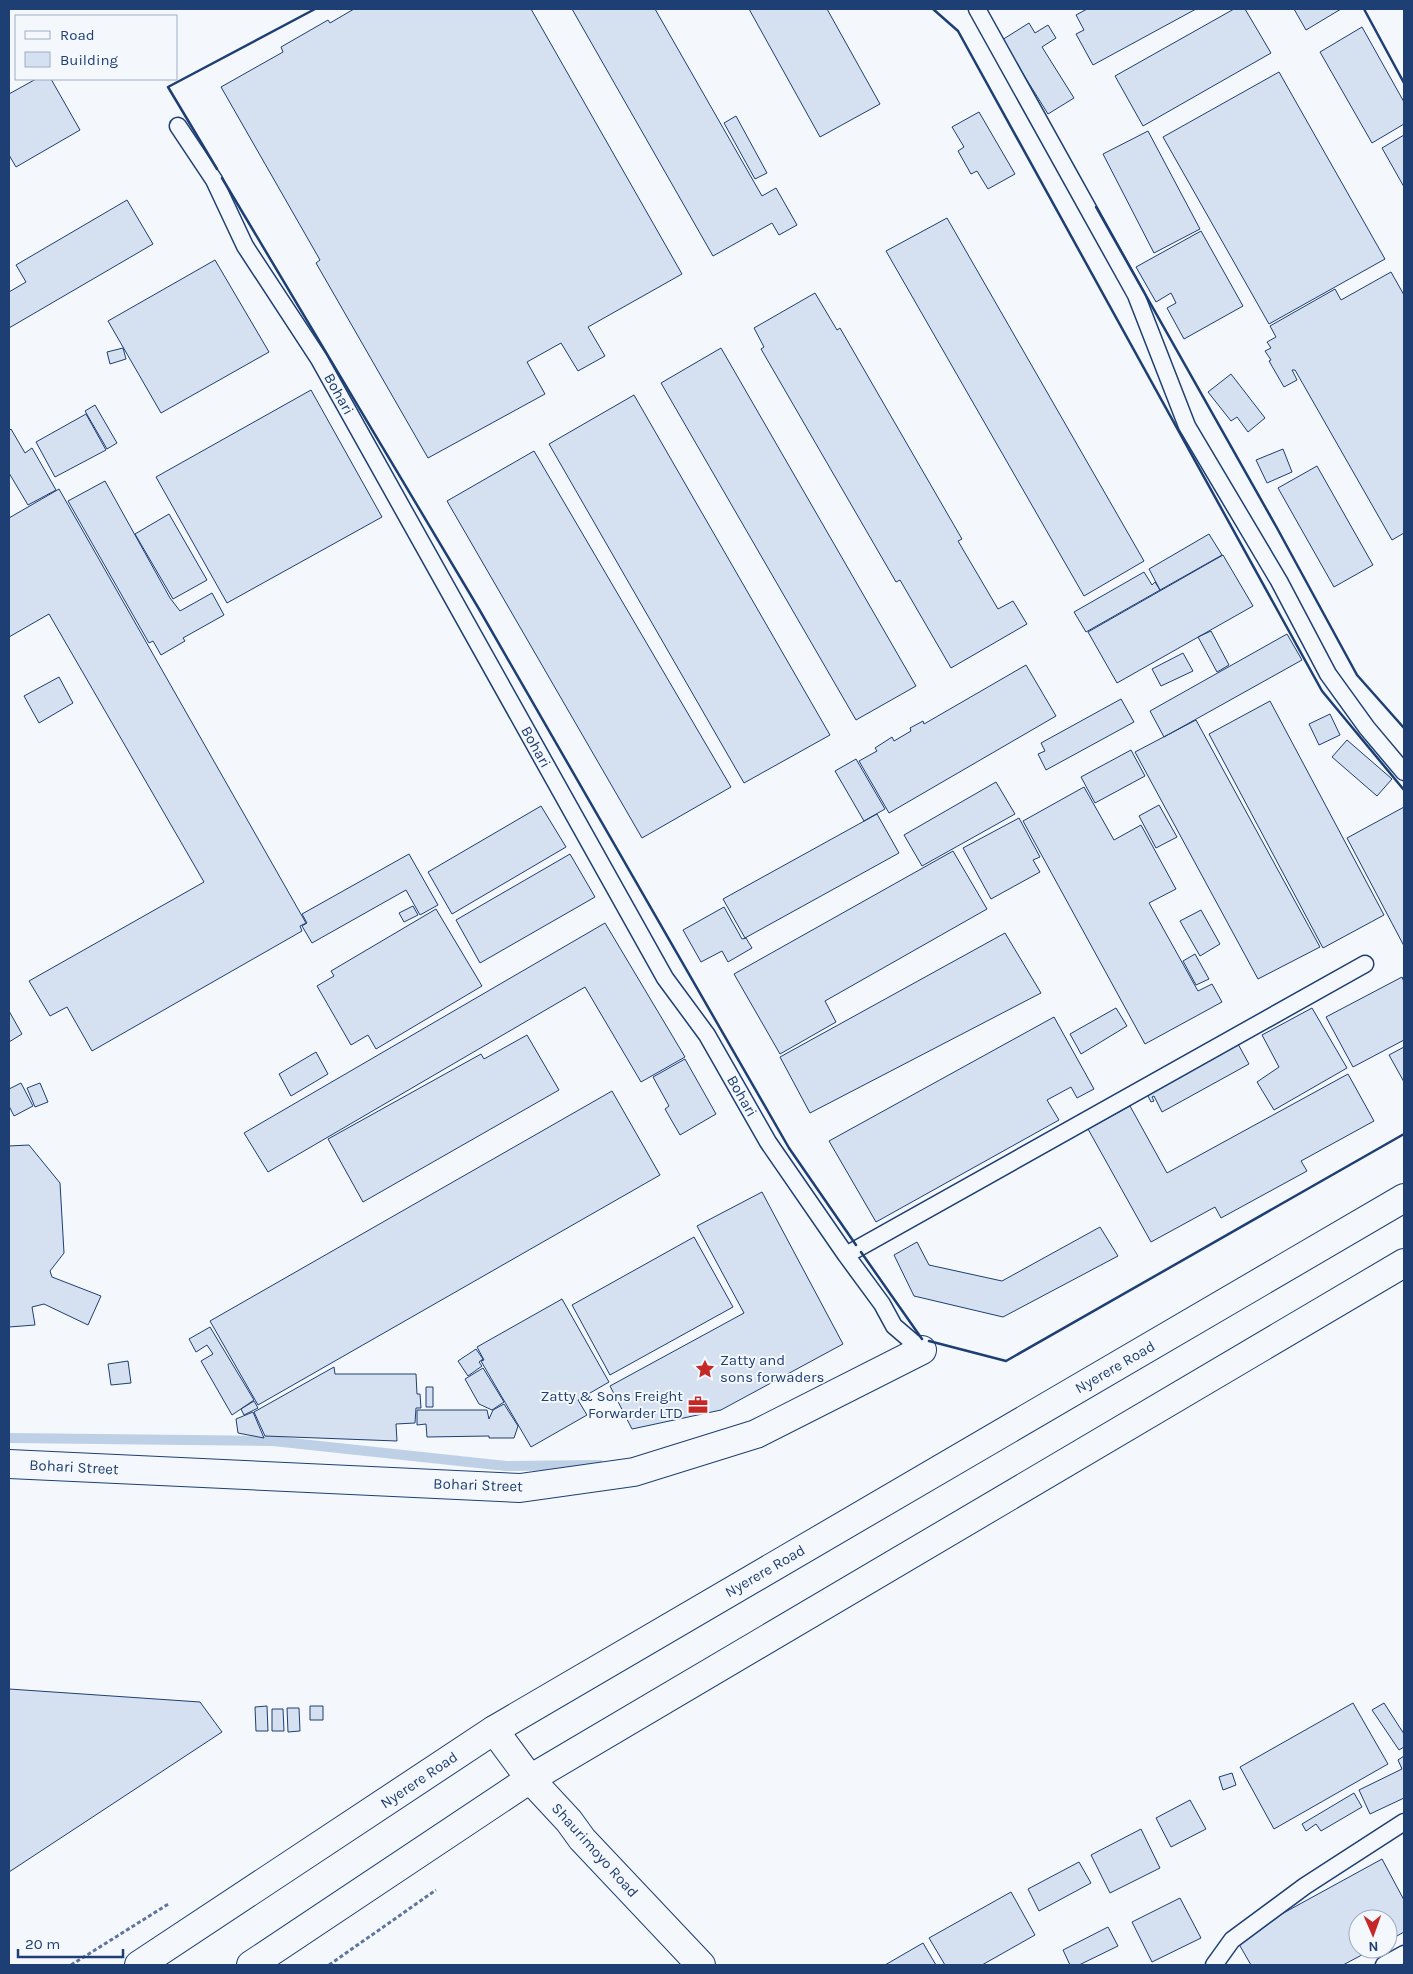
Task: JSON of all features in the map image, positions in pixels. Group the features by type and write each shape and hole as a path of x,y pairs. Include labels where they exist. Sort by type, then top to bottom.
{"main road":[{"name":"Nyerere Road","path":"139,1965 494,1730 1404,1198"},
{"path":"251,1965 530,1779 1404,1263"},
{"name":"Bohari Street","path":"9,1464 520,1488 634,1472 756,1434 922,1350"},
{"name":"Shaurimoyo Road","path":"494,1730 530,1779 569,1821 582,1839 702,1965"}],"lane":[{"path":"977,9 1136,295 1188,426 1279,581 1328,674 1367,728 1404,772"},
{"name":"Bohari","path":"178,126 214,180 245,246 319,359 665,978 706,1035 768,1142 882,1304 894,1326 922,1350"},
{"path":"846,1255 1364,964"},
{"path":"1214,1965 1232,1940 1305,1886 1404,1822"},
{"path":"1384,1965 1404,1954"}],"path":[{"path":"330,1965 436,1890"}],"building":[{"path":"354,9 531,9 682,274 588,327 605,356 578,371 561,343 527,362 545,394 428,458 316,263 320,260 221,87 283,52 281,47 328,20 330,23"},
{"path":"572,9 655,9 762,196 776,188 797,225 779,235 772,223 713,256"},
{"path":"749,9 827,9 880,104 820,137"},
{"path":"1087,9 1196,9 1093,65 1076,34 1084,30 1076,15"},
{"path":"1234,9 1245,9 1271,53 1143,126 1115,76"},
{"path":"1294,9 1341,9 1306,30"},
{"path":"1029,23 1035,33 1048,25 1056,38 1042,47 1074,98 1048,114 1002,40"},
{"path":"1362,27 1404,102 1404,124 1372,143 1320,52"},
{"path":"1279,72 1385,259 1269,324 1163,137"},
{"path":"34,80 52,80 80,130 16,167 9,155 9,94"},
{"path":"979,112 1015,174 988,189 977,171 971,174 958,151 964,147 952,127"},
{"path":"736,116 767,173 755,179 724,123"},
{"path":"1148,131 1200,229 1154,253 1103,154"},
{"path":"1404,135 1404,187 1382,148"},
{"path":"127,200 153,244 9,328 9,292 26,282 16,265"},
{"path":"947,218 1144,561 1084,596 886,251"},
{"path":"1201,231 1243,306 1184,339 1167,308 1176,303 1171,293 1156,302 1136,267"},
{"path":"215,260 269,352 161,413 108,321"},
{"path":"1391,272 1404,295 1404,533 1392,540 1295,370 1292,370 1297,380 1284,387 1265,351 1271,348 1267,342 1276,337 1270,326 1335,289 1341,300"},
{"path":"815,293 837,330 840,328 962,539 958,541 998,609 1013,601 1027,624 951,668 900,580 896,582 761,349 764,347 754,328"},
{"path":"123,348 126,359 110,364 107,352"},
{"path":"721,348 916,686 856,720 661,383"},
{"path":"1231,374 1265,418 1248,432 1237,417 1231,421 1208,392"},
{"path":"311,390 382,517 227,603 156,477"},
{"path":"634,395 830,735 744,783 549,444"},
{"path":"95,405 117,443 107,449 85,411"},
{"path":"86,414 106,450 55,477 36,442"},
{"path":"11,429 25,453 32,448 56,490 28,505 9,473 9,431"},
{"path":"1283,449 1292,472 1267,483 1256,460"},
{"path":"534,451 731,787 642,838 447,501"},
{"path":"1317,466 1373,565 1334,587 1278,488"},
{"path":"105,481 170,598 180,611 212,593 224,615 183,638 185,641 161,655 153,641 149,643 68,501"},
{"path":"59,489 306,923 300,926 302,931 92,1051 67,1007 50,1016 29,981 204,882 49,614 9,637 9,518"},
{"path":"169,514 207,580 173,599 135,534"},
{"path":"1209,534 1222,555 1160,590 1149,569"},
{"path":"1223,555 1253,606 1117,683 1088,632"},
{"path":"1144,572 1152,585 1155,582 1160,590 1086,632 1074,612"},
{"path":"1211,631 1229,665 1217,672 1198,637"},
{"path":"1287,634 1302,660 1164,737 1150,711"},
{"path":"1183,653 1193,671 1161,686 1152,669"},
{"path":"1026,665 1056,716 889,813 859,761 877,751 875,748 892,737 894,741 911,731 910,728 923,721 924,724"},
{"path":"59,677 73,703 39,723 24,696"},
{"path":"1121,699 1134,722 1046,770 1038,754 1045,751 1041,743"},
{"path":"1270,701 1384,915 1323,948 1209,734"},
{"path":"1330,714 1340,735 1319,745 1309,724"},
{"path":"1196,720 1320,947 1258,979 1135,752"},
{"path":"1347,740 1392,779 1377,796 1332,757"},
{"path":"1131,750 1145,776 1095,803 1081,777"},
{"path":"856,759 885,809 864,821 835,771"},
{"path":"996,782 1015,814 922,866 904,835"},
{"path":"1084,787 1114,840 1141,825 1176,889 1149,903 1198,991 1212,984 1222,1002 1145,1044 1023,821"},
{"path":"1159,805 1177,837 1156,848 1139,816"},
{"path":"541,806 566,847 452,914 428,872"},
{"path":"1404,807 1404,946 1347,838"},
{"path":"877,814 899,853 745,938 723,899"},
{"path":"1019,818 1040,857 1033,860 1040,872 991,899 963,848"},
{"path":"953,851 987,909 825,1001 836,1022 780,1054 734,974"},
{"path":"409,854 438,905 420,915 406,890 312,943 302,926 307,923 302,914"},
{"path":"570,854 595,897 480,963 456,920"},
{"path":"413,906 418,915 404,922 399,913"},
{"path":"724,907 742,939 746,938 752,948 728,962 722,951 701,962 683,930"},
{"path":"436,909 482,986 376,1049 368,1035 351,1045 317,986 334,976 331,971"},
{"path":"1201,910 1220,944 1200,956 1180,921"},
{"path":"605,923 685,1057 641,1082 585,987 268,1172 244,1133"},
{"path":"1005,933 1041,993 810,1113 780,1057"},
{"path":"1195,954 1209,979 1196,985 1183,961"},
{"path":"1402,977 1404,982 1404,1040 1353,1067 1326,1017"},
{"path":"1116,1008 1127,1026 1081,1054 1070,1034"},
{"path":"1312,1008 1347,1068 1274,1110 1257,1082 1279,1067 1262,1035"},
{"path":"9,1011 22,1034 9,1042"},
{"path":"1054,1017 1094,1089 1077,1098 1071,1087 1047,1100 1059,1120 876,1222 829,1141"},
{"path":"527,1035 559,1090 363,1202 328,1139 481,1054 484,1059"},
{"path":"1238,1044 1249,1064 1162,1112 1154,1096 1152,1097 1154,1101 1151,1102 1147,1094"},
{"path":"1404,1047 1404,1082 1389,1055"},
{"path":"316,1052 328,1074 291,1096 279,1074"},
{"path":"685,1059 716,1114 680,1135 665,1109 669,1106 653,1077"},
{"path":"1348,1074 1374,1121 1301,1161 1307,1171 1221,1218 1215,1207 1151,1242 1088,1129 1130,1106 1167,1173"},
{"path":"21,1083 33,1106 14,1116 9,1106 9,1089"},
{"path":"40,1083 48,1102 35,1107 27,1088"},
{"path":"612,1091 660,1175 258,1405 210,1321"},
{"path":"29,1145 60,1183 64,1253 50,1271 52,1277 101,1296 88,1325 44,1304 32,1307 35,1325 9,1327 9,1146"},
{"path":"762,1192 843,1344 721,1410 632,1429 610,1386 744,1313 697,1226"},
{"path":"1100,1227 1118,1256 1003,1317 914,1296 894,1255 917,1242 929,1265 1002,1281"},
{"path":"694,1237 733,1307 610,1375 572,1305"},
{"path":"562,1299 609,1382 578,1400 587,1415 531,1447 481,1361 484,1360 477,1347"},
{"path":"210,1327 254,1400 232,1415 201,1361 213,1354 207,1345 196,1352 189,1339"},
{"path":"476,1349 483,1359 479,1362 482,1366 468,1376 458,1361"},
{"path":"128,1361 131,1383 111,1385 108,1364"},
{"path":"334,1367 335,1374 416,1374 417,1394 420,1394 421,1408 416,1408 415,1423 396,1424 397,1441 265,1436 254,1412"},
{"path":"483,1368 504,1402 492,1410 479,1404 465,1379"},
{"path":"426,1387 433,1387 433,1407 426,1407"},
{"path":"254,1401 258,1408 244,1415 241,1409"},
{"path":"504,1404 518,1426 514,1438 489,1438 489,1436 427,1437 426,1424 417,1425 417,1410 487,1410 489,1419 493,1410"},
{"path":"253,1412 264,1438 238,1433 236,1419"},
{"path":"9,1689 200,1702 222,1732 9,1872"},
{"path":"1353,1703 1388,1764 1274,1829 1240,1767"},
{"path":"1384,1703 1404,1734 1404,1747 1399,1750 1372,1710"},
{"path":"267,1706 268,1731 256,1731 255,1707"},
{"path":"310,1706 323,1706 323,1720 310,1720"},
{"path":"287,1708 299,1708 300,1731 288,1732"},
{"path":"272,1709 283,1709 284,1731 272,1731"},
{"path":"1404,1756 1404,1798 1370,1814 1359,1790 1402,1769 1398,1760"},
{"path":"1232,1773 1236,1785 1223,1790 1219,1777"},
{"path":"1354,1793 1362,1807 1321,1831 1316,1824 1306,1831 1302,1824"},
{"path":"1190,1800 1206,1829 1171,1847 1156,1818"},
{"path":"1141,1829 1160,1868 1110,1893 1091,1855"},
{"path":"1382,1859 1404,1900 1404,1932 1398,1935 1398,1909 1348,1909 1348,1959 1354,1959 1343,1965 1251,1965 1236,1939"},
{"path":"1079,1862 1091,1883 1039,1911 1028,1889"},
{"path":"1011,1892 1035,1935 982,1965 945,1965 929,1938"},
{"path":"1180,1898 1201,1938 1152,1962 1132,1922"},
{"path":"1108,1927 1118,1946 1079,1965 1070,1965 1063,1950"},
{"path":"923,1943 936,1965 885,1965"}],"waterway":[{"path":"9,1438 273,1441 506,1466 600,1465"}],"wall":[{"path":"217,169 168,87 315,9"},
{"path":"933,9 958,31 1322,691 1404,790"},
{"path":"1364,9 1404,83"},
{"path":"222,178 479,609 789,1148 856,1245"},
{"path":"1096,207 1277,528 1357,675 1404,728"},
{"path":"929,1341 1006,1361 1404,1134"},
{"path":"861,1252 922,1339"}],"place":[{"name":"Zatty and sons forwaders","path":"705,1369"},
{"name":"Zatty & Sons Freight Forwarder LTD","path":"698,1405"}]}
